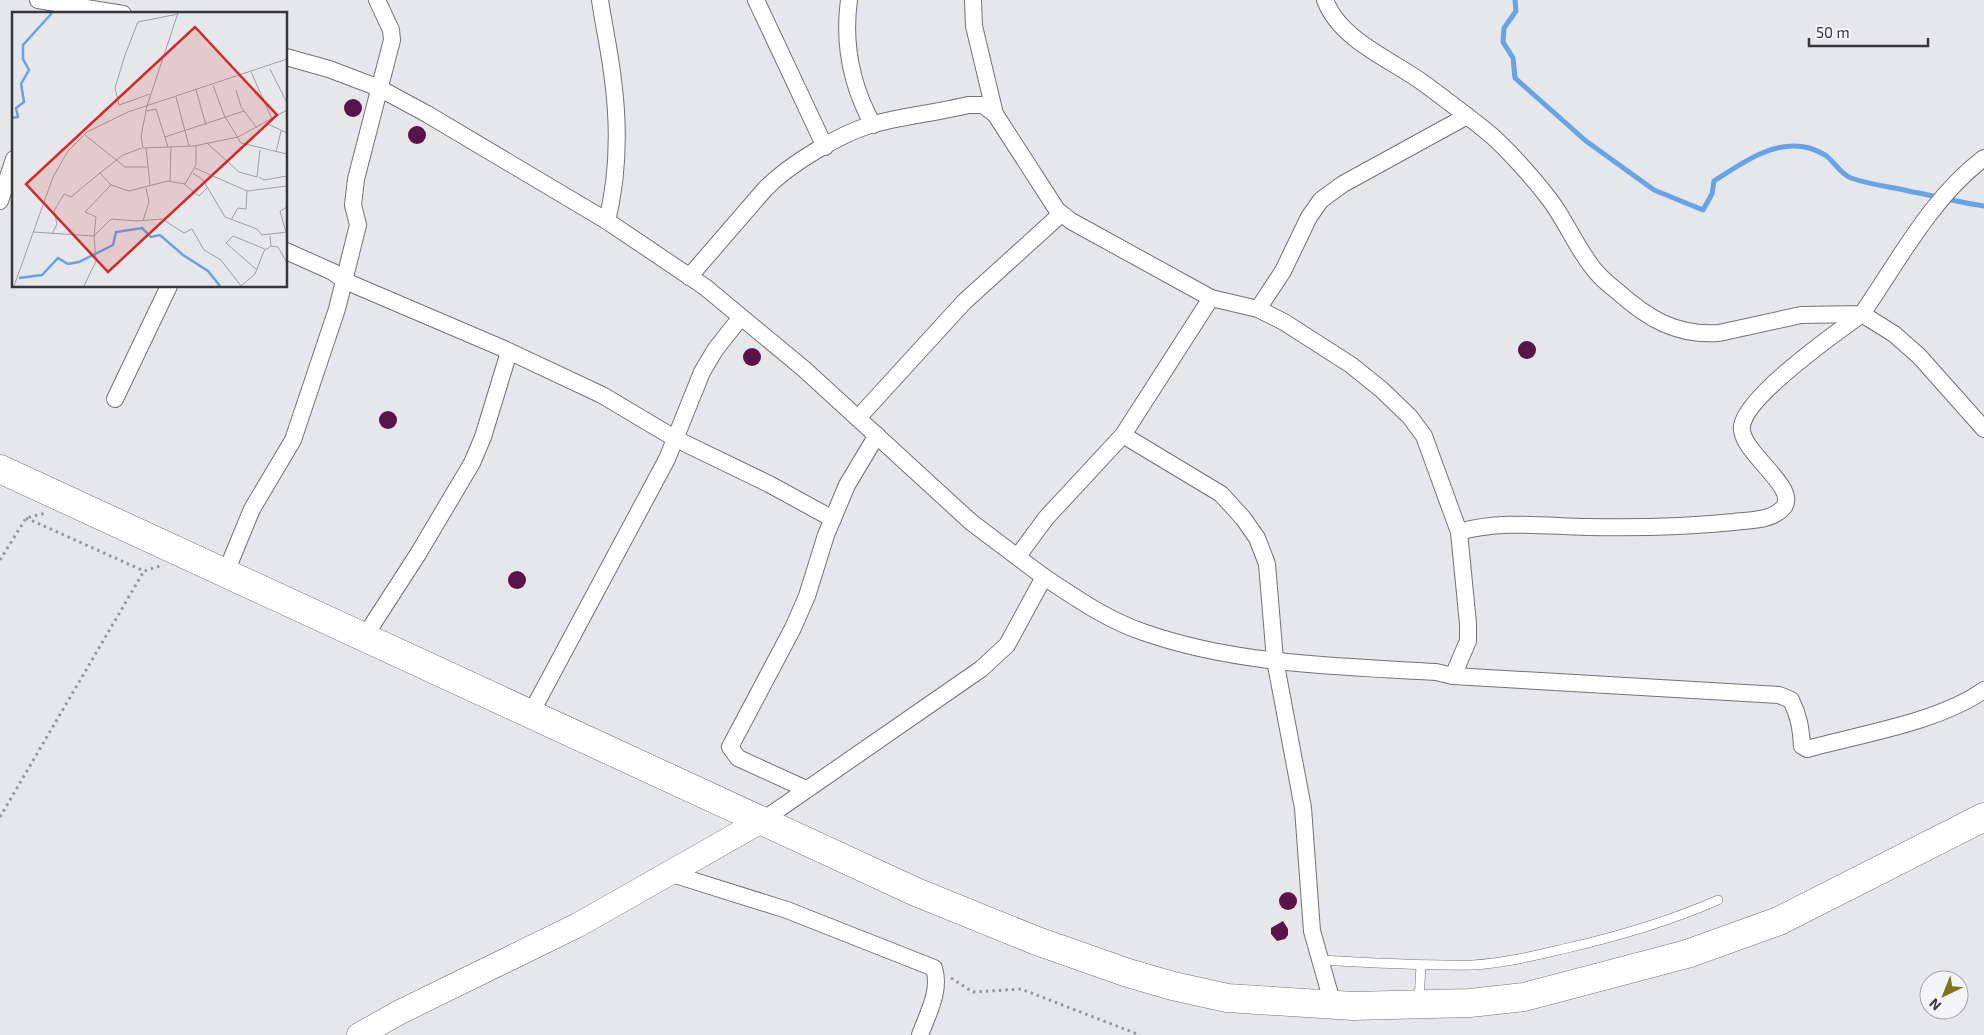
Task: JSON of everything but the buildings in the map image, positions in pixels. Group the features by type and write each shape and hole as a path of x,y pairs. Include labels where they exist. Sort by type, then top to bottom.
{"highway":[{"path":"0,469 916,892 1036,941 1128,973 1226,998 1333,1005 1419,1005 1470,1003 1524,997 1687,954 1779,920 1984,817"}],"street":[{"path":"38,0 58,8 115,8"},
{"path":"226,572 252,509 294,440 345,280 358,225 353,205 356,180 392,35 377,0"},
{"path":"600,0 613,80 616,133 615,187 607,221"},
{"path":"756,0 824,148"},
{"path":"849,0 846,22 850,66 860,101 873,124"},
{"path":"973,0 974,26 995,114"},
{"path":"1325,0 1338,22 1350,33 1421,81 1467,116 1506,150 1549,199 1590,265 1602,279 1638,310 1655,321 1705,334 1801,315 1862,314 1894,334 1919,356 1984,429"},
{"path":"288,58 329,69 380,88 607,221 689,277 804,369 971,522 1044,577 1090,608 1143,632 1205,649 1276,660 1436,672 1453,676 1779,696 1791,700 1800,720 1802,746 1807,749 1944,712 1970,700 1984,690"},
{"path":"689,277 776,178 805,157 873,124 978,104 989,108 995,114 1057,210 1062,214 1086,231 1211,298 1258,309 1284,322 1350,365 1382,390 1410,416 1424,436 1459,532 1467,604 1468,641 1453,676"},
{"path":"1258,309 1283,270 1309,217 1321,200 1343,184 1467,116"},
{"path":"1459,532 1476,527 1504,524 1635,528 1718,523 1768,518 1776,514 1786,504 1787,496 1778,481 1745,441 1742,426 1752,406 1800,361 1862,314 1931,212 1967,171 1984,158"},
{"path":"0,201 12,165"},
{"path":"858,418 964,302 1062,214"},
{"path":"288,252 333,272 345,280 509,352 602,396 676,440 769,484 832,519"},
{"path":"115,398 168,288"},
{"path":"1018,556 1046,518 1123,435 1211,298"},
{"path":"531,713 676,440 702,372 716,350 741,318"},
{"path":"365,636 418,554 472,463 483,437 509,352"},
{"path":"806,788 738,758 730,747 793,628 807,596 832,519 847,486 878,435"},
{"path":"1123,435 1221,494 1252,531 1267,564 1276,660 1303,808 1312,931 1333,1005"},
{"path":"359,1035 400,1012 578,925 763,820 806,788 913,718 981,669 1007,645 1044,577"},
{"path":"669,873 788,910 934,968 938,980 936,991 920,1035"}],"lane":[{"path":"1321,960 1422,965 1510,961 1548,953 1652,925 1683,915 1718,900"},
{"path":"1419,1005 1422,965"}],"path":[{"path":"0,560 26,518 78,505"},
{"path":"26,518 144,571"},
{"path":"0,817 144,571 188,555"},
{"path":"934,968 973,992 1021,989 1140,1035"}],"waterway":[{"path":"1515,0 1516,11 1504,28 1503,42 1513,58 1515,78 1586,141 1654,190 1703,210 1712,194 1714,181 1753,157 1767,151 1781,147 1796,146 1810,148 1825,155 1844,174 1851,178 1984,206"}]}
